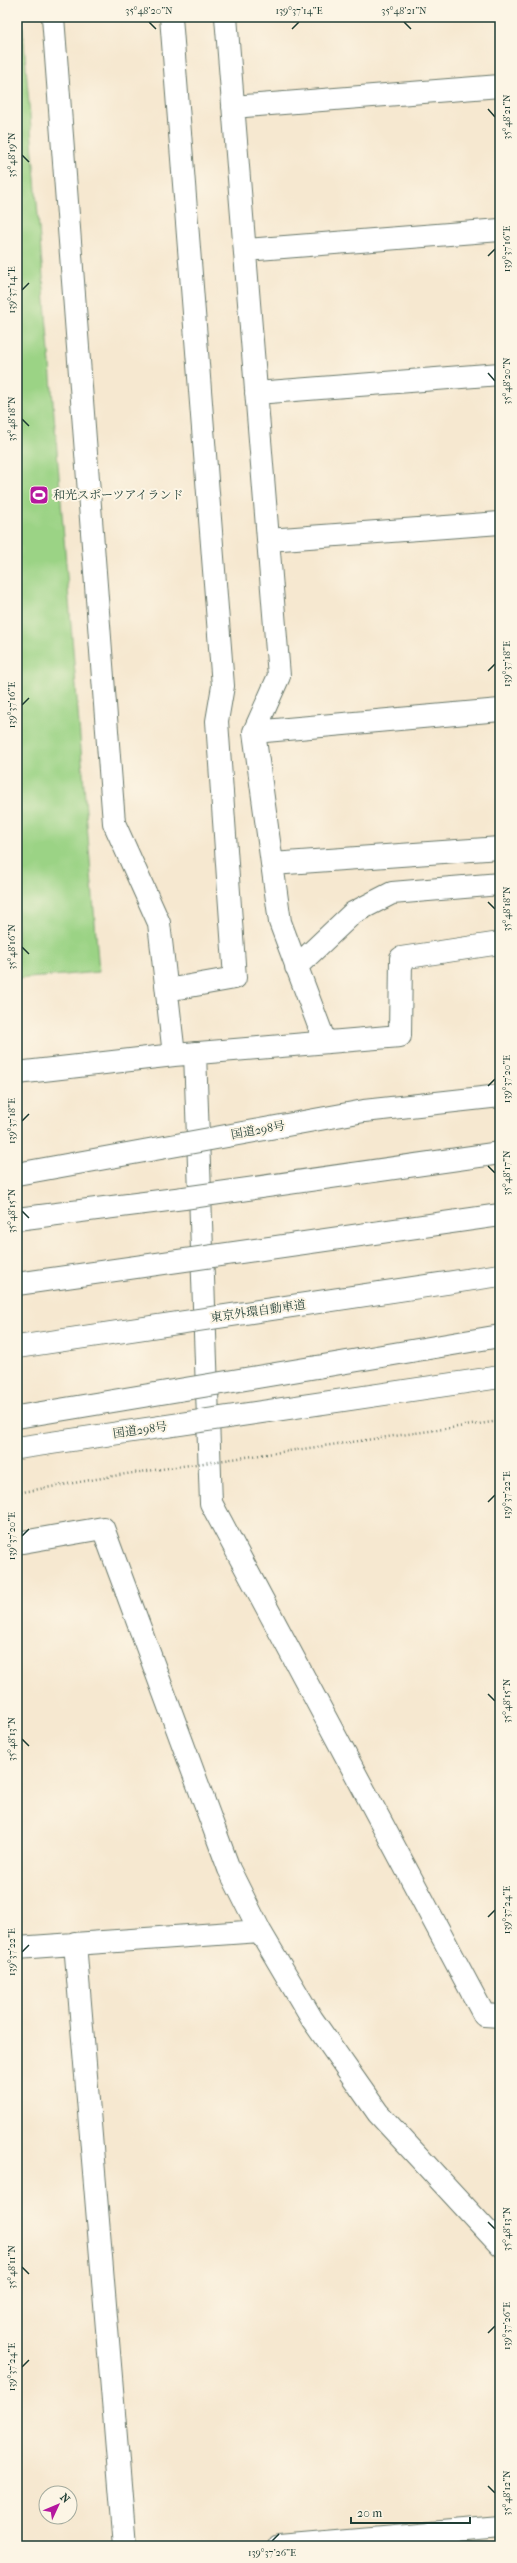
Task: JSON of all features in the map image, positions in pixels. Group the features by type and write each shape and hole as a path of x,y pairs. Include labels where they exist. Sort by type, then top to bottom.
{"main road":[{"path":"53,17 114,822 159,923 167,990 184,1054 211,1503 484,2015 500,2016"},
{"path":"167,990 235,978 217,721 223,686 171,17"},
{"path":"226,17 279,676 254,732 280,922 325,1042"},
{"path":"233,107 500,86"},
{"path":"245,250 500,230"},
{"path":"256,393 500,374"},
{"path":"268,540 500,523"},
{"path":"254,732 500,710"},
{"path":"272,864 500,848"},
{"path":"296,967 353,913 392,893 500,884"},
{"path":"17,1073 184,1054 400,1036 401,958 500,943"},
{"name":"国道298号","path":"17,1174 364,1111 500,1096"},
{"path":"17,1219 184,1198 500,1153"},
{"path":"17,1284 500,1215"},
{"name":"東京外環自動車道","path":"17,1347 500,1275"},
{"path":"17,1417 500,1336"},
{"name":"国道298号","path":"17,1448 500,1378"},
{"path":"17,1542 103,1528 229,1869 260,1931 312,2019 378,2113 500,2245"},
{"path":"17,1948 260,1931"},
{"path":"75,1943 125,2546"},
{"path":"279,2546 500,2527"}],"path":[{"path":"17,1494 119,1475 500,1421"}],"green space":[{"name":"和光スポーツアイランド","path":"17,17 22,17 99,972 17,979"}],"place":[{"name":"和光スポーツアイランド","path":"39,495"}]}
